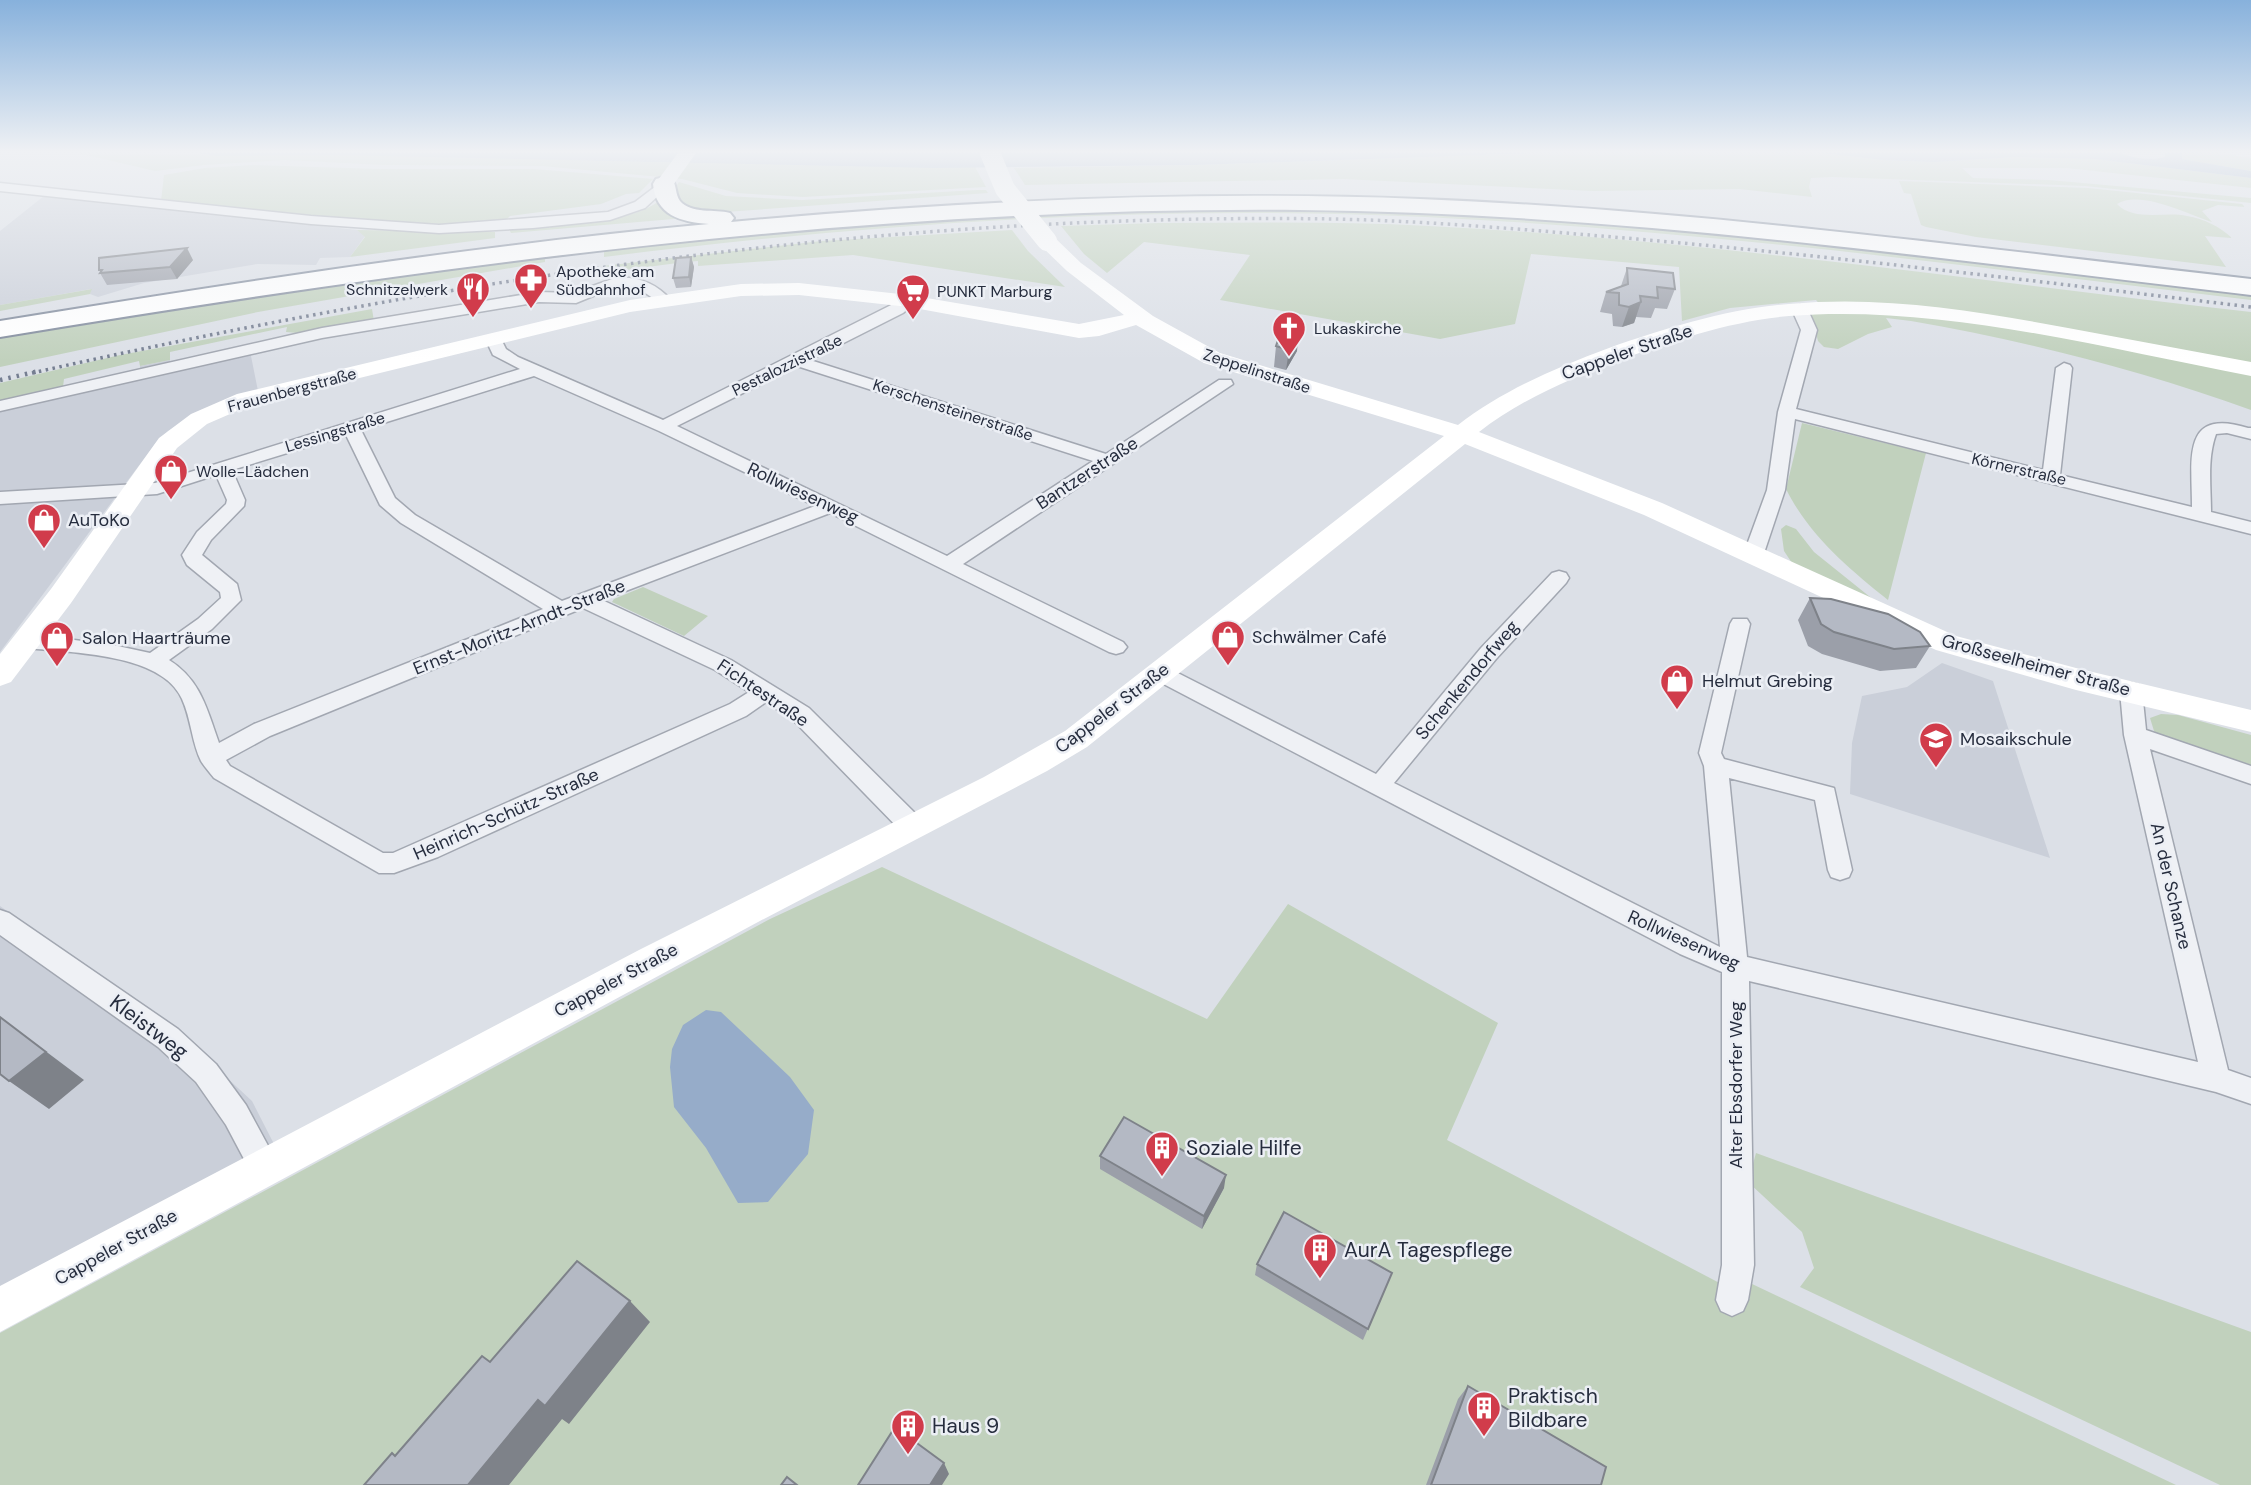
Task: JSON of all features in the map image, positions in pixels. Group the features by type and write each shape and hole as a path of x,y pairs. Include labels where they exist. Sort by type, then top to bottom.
{"highway":[{"path":"0,319 396,257 713,222"},
{"path":"0,329 267,285 588,243 818,222"},
{"path":"1665,222 1831,238 2251,288"},
{"path":"1760,222 2251,278"},
{"path":"1919,228 2029,252"}],"main road":[{"name":"Zeppelinstraße","path":"1032,222 1074,267 1140,317 1187,346 1222,362 1461,434 1653,509 1754,553"},
{"name":"Frauenbergstraße","path":"0,675 28,641 168,443 190,425 217,410 263,395 494,340 581,303 663,300 741,290 785,288 909,300"},
{"path":"909,300 1079,331 1099,330 1140,317"},
{"name":"Cappeler Straße","path":"0,1310 264,1166 761,903 989,791 1076,739 1461,434 1545,382 1604,357 1661,337 1718,322 1810,309 1880,307 1940,312 2251,369"},
{"name":"Großseelheimer Straße","path":"1754,553 1946,643 2251,721"}],"street":[{"path":"344,222 439,229 549,222"},
{"name":"Frauenbergstraße","path":"0,406 265,345 376,324 539,297 581,303"},
{"name":"Pestalozzistraße","path":"663,426 898,310 909,300"},
{"path":"1754,553 1776,490 1787,412 1809,330 1810,309"},
{"name":"Rollwiesenweg","path":"494,340 499,352 535,370 663,426 831,506 1116,647"},
{"name":"Kerschensteinerstraße","path":"798,360 1107,460"},
{"path":"2051,476 2064,368"},
{"name":"Lessingstraße","path":"0,498 157,488 535,370"},
{"name":"Bantzerstraße","path":"950,563 1225,384"},
{"name":"Körnerstraße","path":"1787,412 2251,528"},
{"path":"351,427 387,500 408,519 561,610"},
{"path":"2202,514 2203,443 2206,432 2211,428 2222,427 2251,434"},
{"path":"153,661 205,624 231,600 230,589 194,561 192,555 204,536 234,506 236,500 222,468"},
{"name":"Ernst-Moritz-Arndt-Straße","path":"211,758 262,730 584,600 831,506"},
{"name":"Schenkendorfweg","path":"1379,786 1446,701 1522,615 1559,578"},
{"name":"Fichtestraße","path":"584,600 723,665 801,714 913,827"},
{"name":"Alter Ebsdorfer Weg","path":"1732,1300 1738,1265 1735,965 1716,766 1710,753 1740,624"},
{"path":"28,641 120,653 153,661 185,682 211,758"},
{"name":"Rollwiesenweg","path":"1160,673 1689,946 1735,965 2216,1079 2251,1091"},
{"name":"Heinrich-Schütz-Straße","path":"211,758 222,772 366,857 379,863 394,863 429,850 738,709 765,691"},
{"name":"An der Schanze","path":"2131,691 2135,735 2216,1079"},
{"path":"2135,735 2251,775"},
{"path":"1716,766 1826,794 1840,870"},
{"name":"Kleistweg","path":"0,921 168,1038 206,1073 236,1115 264,1166"}],"shaded area":[{"path":"11,222 286,222 357,230 365,236 350,257 320,258 316,265 257,264 144,283 98,297 90,294 91,289 0,305 0,231"},
{"path":"249,346 258,391 201,410 168,431 155,444 0,652 0,402 140,371 140,366 170,360 169,364"},
{"name":"Mosaikschule","path":"1942,663 1993,681 2050,858 1850,794 1852,743 1862,696 1907,687"},
{"path":"0,906 182,1036 252,1101 274,1144 0,1291"}],"green space":[{"path":"399,222 467,222 466,225"},
{"path":"587,222 635,222 511,233 509,229"},
{"path":"883,222 965,222 808,235 604,257 604,251 545,259 545,262 258,312 0,367 0,335 506,258"},
{"path":"1516,222 1582,222 1766,236 2251,295 2251,300 1735,240"},
{"path":"1920,222 2208,222 2232,238 2205,236 2226,267 1976,237 1921,225"},
{"path":"1362,223 1532,232 1738,251 2251,312 2251,410 2168,382 2083,358 1911,321 1886,318 1892,327 1868,334 1838,349 1824,347 1818,341 1811,314 1827,313 1816,300 1730,308 1682,321 1679,267 1531,254 1515,324 1440,339 1220,300 1250,255 1144,242 1107,273 1084,254 1061,226"},
{"path":"357,230 495,232 495,238 350,257 365,237"},
{"path":"1012,230 1028,251 1065,287 853,255 698,266 698,261 602,273 603,266 822,241"},
{"path":"92,289 90,294 0,311 0,305"},
{"path":"372,309 374,321 298,333 286,332 287,327 170,352 170,360 140,366 139,361 64,379 63,387 0,402 0,383 120,355"},
{"path":"1802,423 1926,453 1888,600 1844,563 1818,536 1795,506 1786,489"},
{"path":"1786,525 1796,529 1814,552 1880,605 1792,563 1784,551 1781,529"},
{"path":"643,587 708,616 684,636 612,602"},
{"path":"2161,714 2178,715 2251,735 2251,769 2162,738 2154,731 2150,718"},
{"path":"882,867 1207,1019 1288,904 1498,1023 1447,1140 1750,1299 1750,1283 2176,1485 0,1485 0,1333 770,919"},
{"path":"1756,1153 2251,1332 2251,1485 2220,1485 1800,1287 1814,1268 1802,1232 1748,1182"}],"water":[{"path":"706,1010 721,1012 790,1077 814,1110 808,1154 768,1202 738,1203 706,1148 674,1107 670,1067 672,1049 683,1025"}],"building":[{"path":"187,248 170,267 100,273 102,270 99,270 99,258"},
{"path":"691,257 689,277 673,278 676,258"},
{"path":"1627,268 1673,273 1675,289 1657,287 1658,298 1640,296 1641,302 1629,307 1619,305 1619,293 1606,292 1628,284"},
{"path":"1282,328 1299,330 1289,350 1276,346"},
{"path":"1810,598 1831,599 1888,614 1920,632 1930,646 1894,649 1834,632 1821,624"},
{"path":"0,1017 46,1052 9,1081 0,1074"},
{"name":"Soziale Hilfe","path":"1124,1117 1226,1175 1204,1216 1100,1156"},
{"name":"AurA Tagespflege","path":"1284,1212 1392,1273 1368,1329 1257,1264"},
{"path":"577,1261 630,1301 545,1406 538,1400 468,1485 364,1485 392,1453 395,1456 482,1356 490,1362"},
{"name":"Praktisch Bildbare","path":"1468,1386 1606,1467 1601,1485 1431,1485"},
{"name":"Haus 9","path":"895,1427 944,1463 930,1485 858,1485"},
{"path":"787,1477 797,1485 781,1485"}],"railway":[{"path":"32,373 354,307 678,257 842,239 1115,222"},
{"path":"1412,222 1704,245 2251,307"},
{"path":"0,380 39,371"}],"place":[{"name":"Apotheke am Südbahnhof","path":"531,310"},
{"name":"Schnitzelwerk","path":"473,319"},
{"name":"PUNKT Marburg","path":"913,321"},
{"name":"Lukaskirche","path":"1289,358"},
{"name":"Wolle-Lädchen","path":"171,501"},
{"name":"AuToKo","path":"44,550"},
{"name":"Schwälmer Café","path":"1228,667"},
{"name":"Salon Haarträume","path":"57,668"},
{"name":"Helmut Grebing","path":"1677,711"},
{"name":"Mosaikschule","path":"1936,769"},
{"name":"Soziale Hilfe","path":"1162,1178"},
{"name":"AurA Tagespflege","path":"1320,1280"},
{"name":"Praktisch Bildbare","path":"1484,1438"},
{"name":"Haus 9","path":"908,1456"}]}
